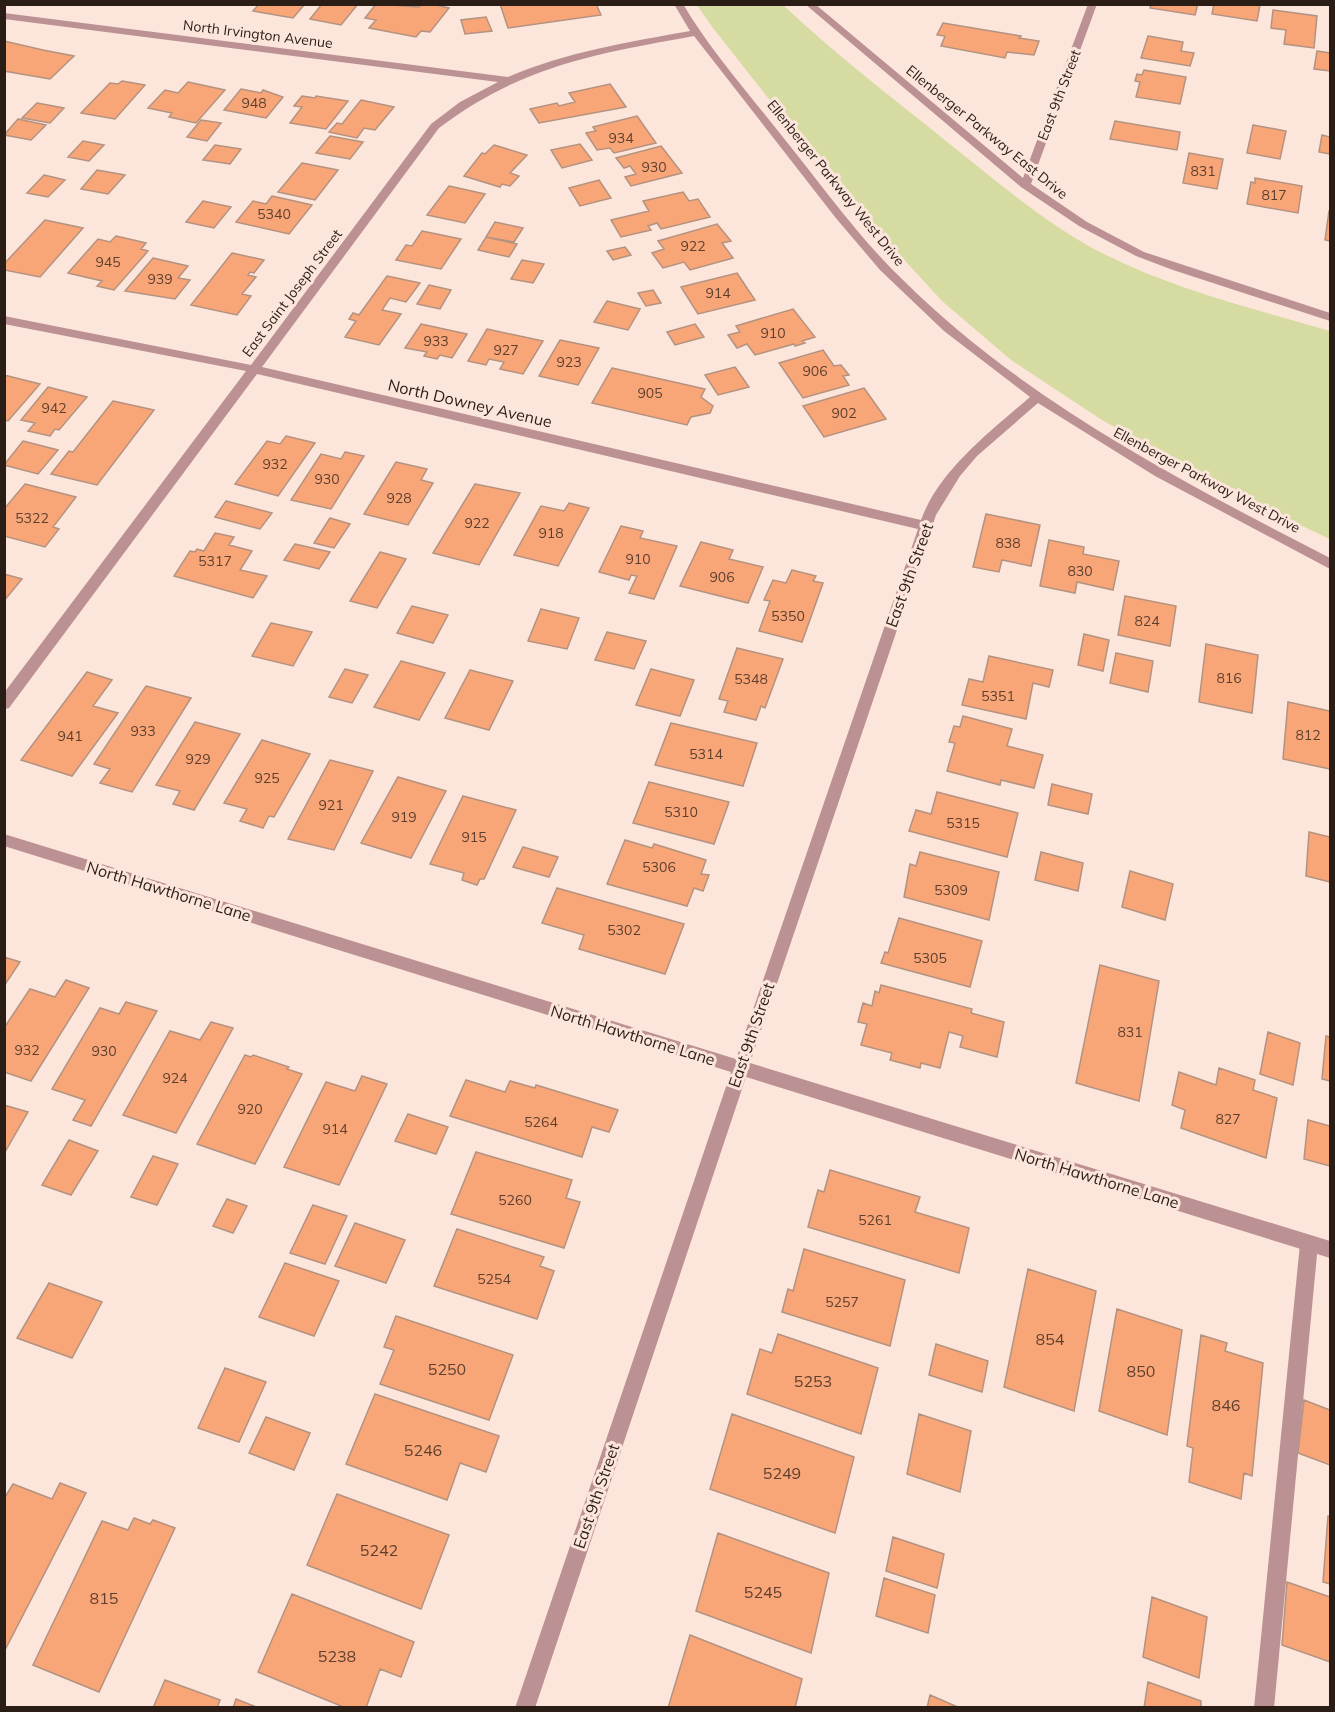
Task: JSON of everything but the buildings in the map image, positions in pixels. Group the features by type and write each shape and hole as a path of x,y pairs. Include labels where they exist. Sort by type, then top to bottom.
{"street":[{"name":"Ellenberger Parkway West Drive","path":"678,4 697,33 886,271 936,319 1036,398 1087,432 1172,481 1330,564"},
{"name":"Ellenberger Parkway East Drive","path":"809,4 1025,185 1083,224 1140,254 1209,280 1330,317"},
{"name":"East 9th Street","path":"1025,185 1093,4"},
{"name":"North Irvington Avenue","path":"4,16 508,80"},
{"name":"East Saint Joseph Street","path":"4,704 435,126 470,100 539,67 588,53 697,33"},
{"name":"North Downey Avenue","path":"4,320 254,369 926,526"},
{"name":"East 9th Street","path":"525,1707 740,1068 926,526 943,492 973,453 1036,398"},
{"name":"North Hawthorne Lane","path":"4,840 1330,1250"},
{"path":"1264,1707 1309,1244"}],"green space":[{"path":"697,5 783,5 844,59 985,172 1075,238 1122,263 1180,286 1330,331 1330,539 1238,496 1102,420 1011,360 942,301 842,192"}]}
